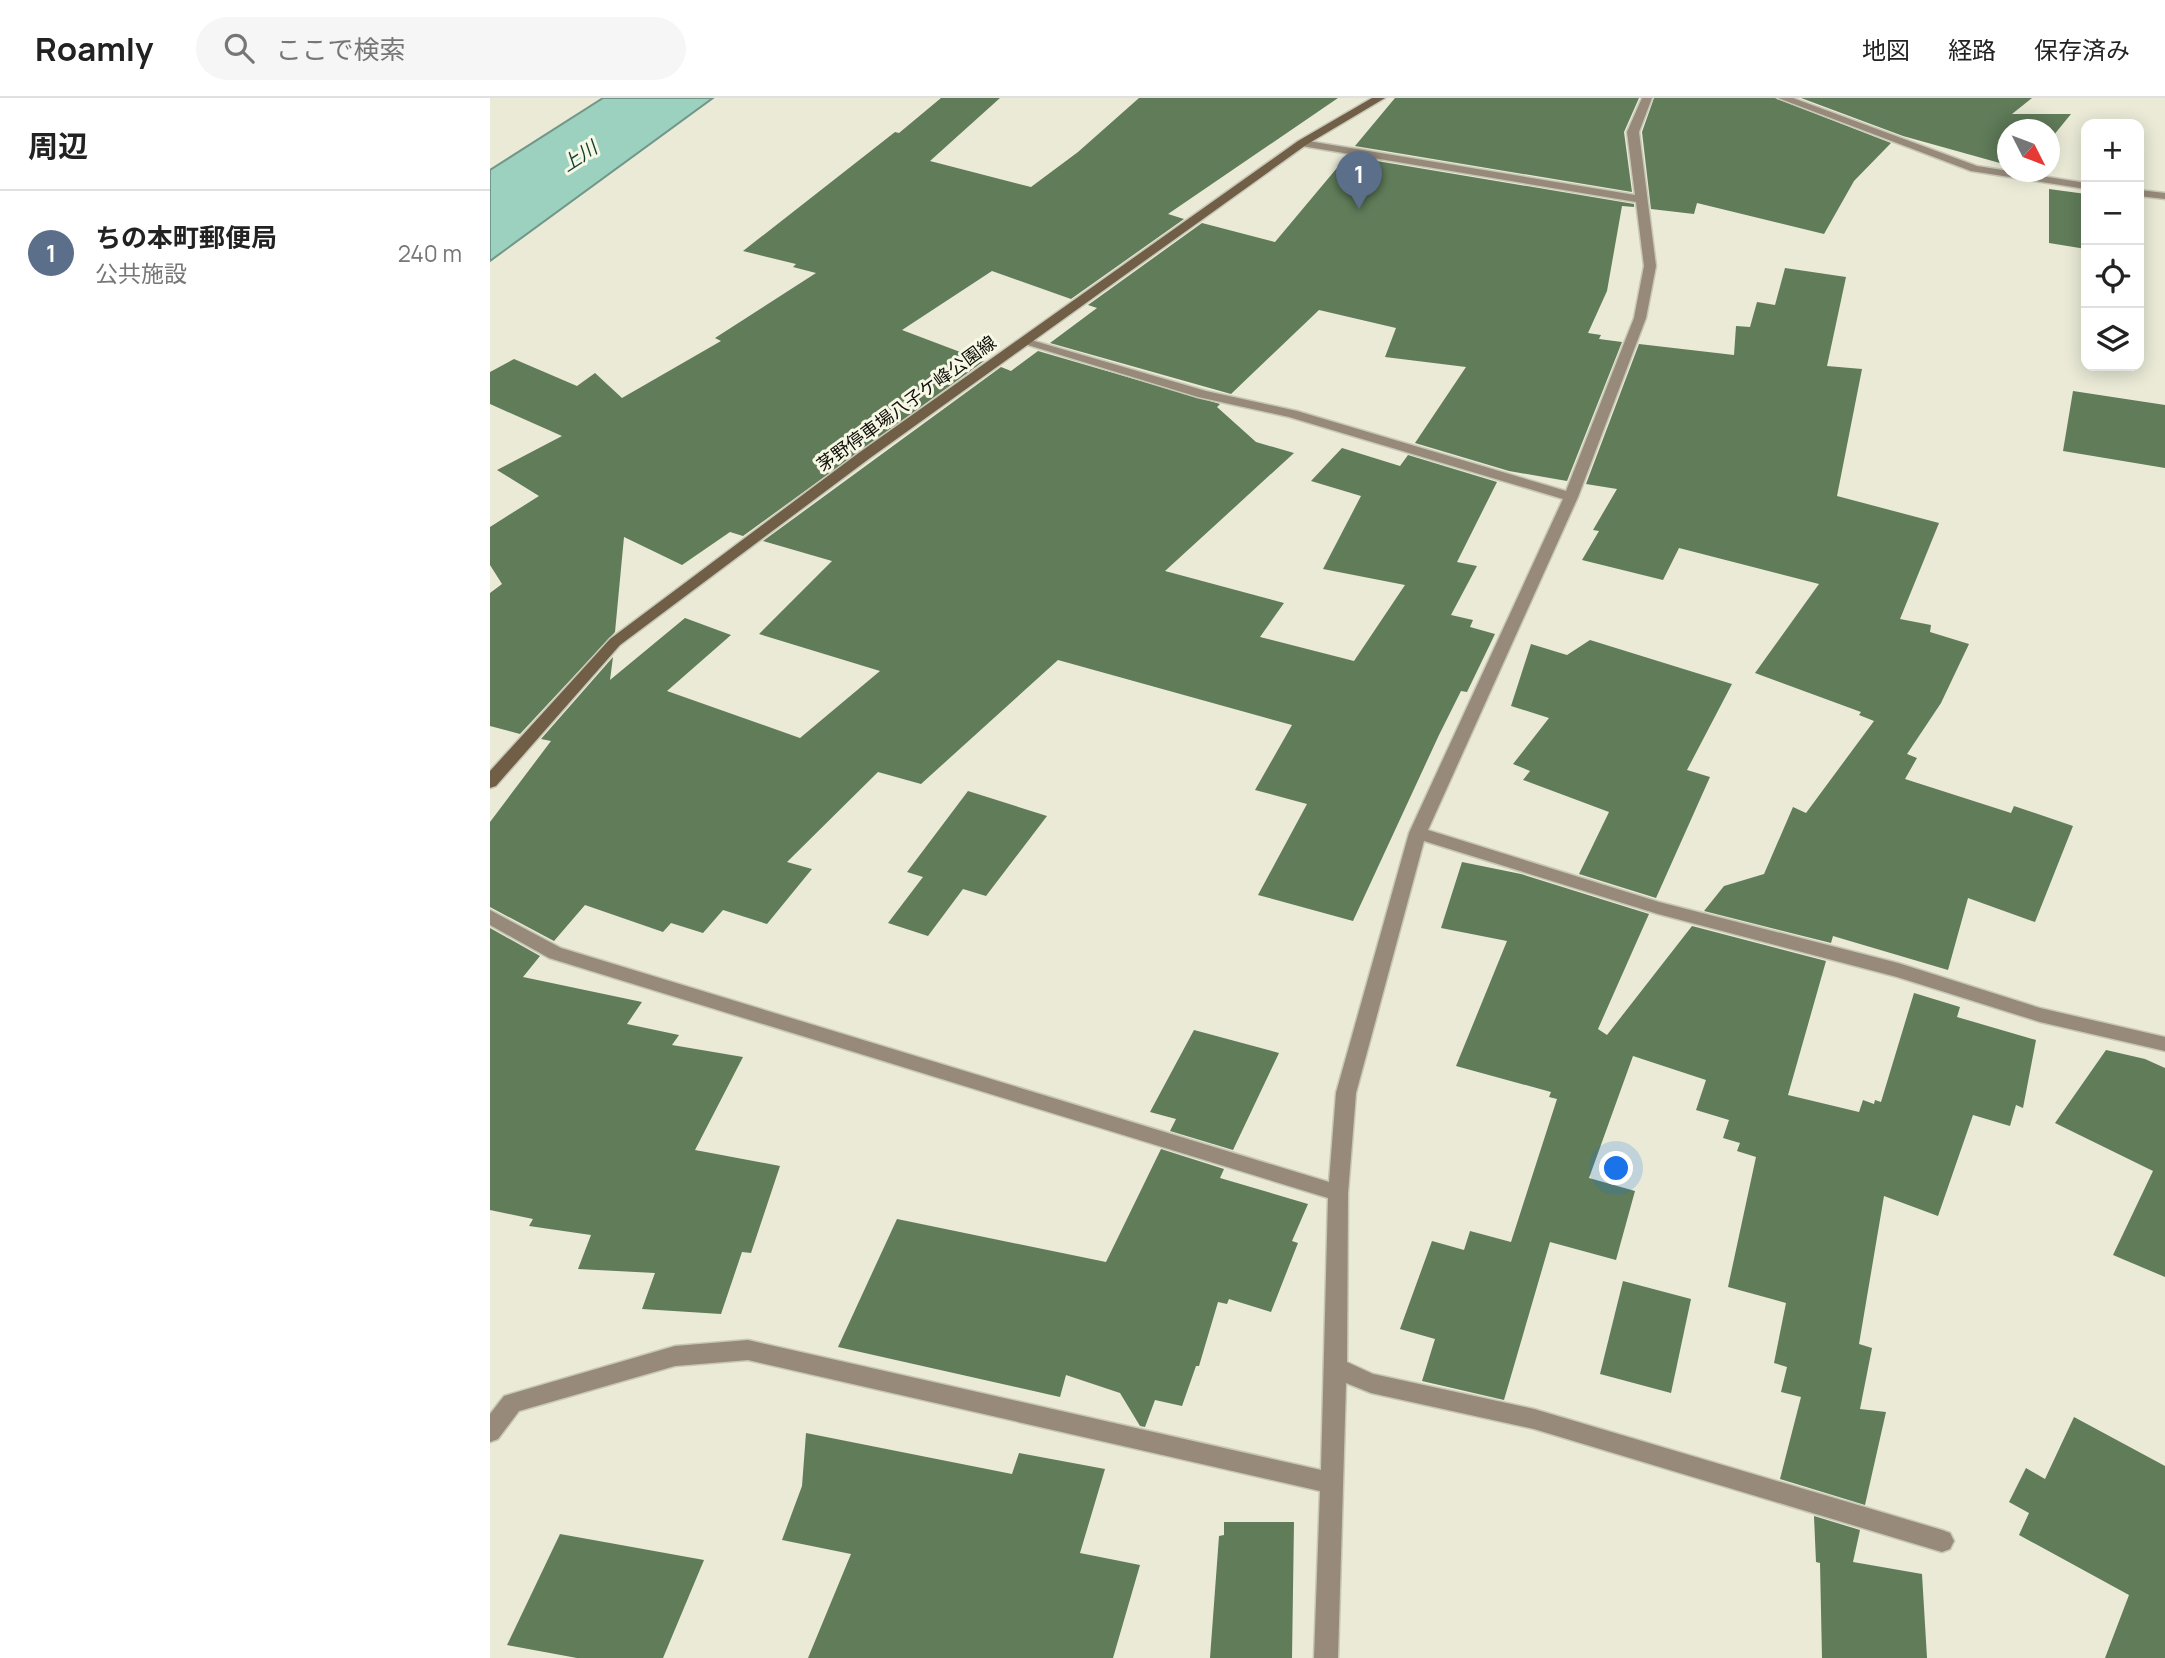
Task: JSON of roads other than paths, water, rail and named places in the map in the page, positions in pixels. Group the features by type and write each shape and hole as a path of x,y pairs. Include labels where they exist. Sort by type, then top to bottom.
{"main road":[{"name":"茅野停車場八子ケ峰公園線","path":"490,782 615,642 865,455 1302,143 1380,98"}],"street":[{"path":"1326,1658 1336,1368 1338,1193 1346,1093 1418,833 1571,497 1640,318 1650,266 1633,132 1647,98"},
{"path":"1783,98 1975,169 2081,185"},
{"path":"1302,143 1642,200"},
{"path":"2144,194 2165,196"},
{"path":"1024,342 1203,394 1292,414 1571,497"},
{"path":"1418,833 1658,908 1898,970 2040,1015 2165,1044"},
{"path":"490,917 555,953 1338,1193"},
{"path":"490,1432 512,1404 675,1356 748,1350 1331,1483"},
{"path":"1336,1368 1371,1383 1534,1419 1942,1541"}],"water":[{"name":"上川","path":"603,98 713,98 490,261 490,170"}],"place":[{"name":"ちの本町郵便局","path":"1359,209"}]}
